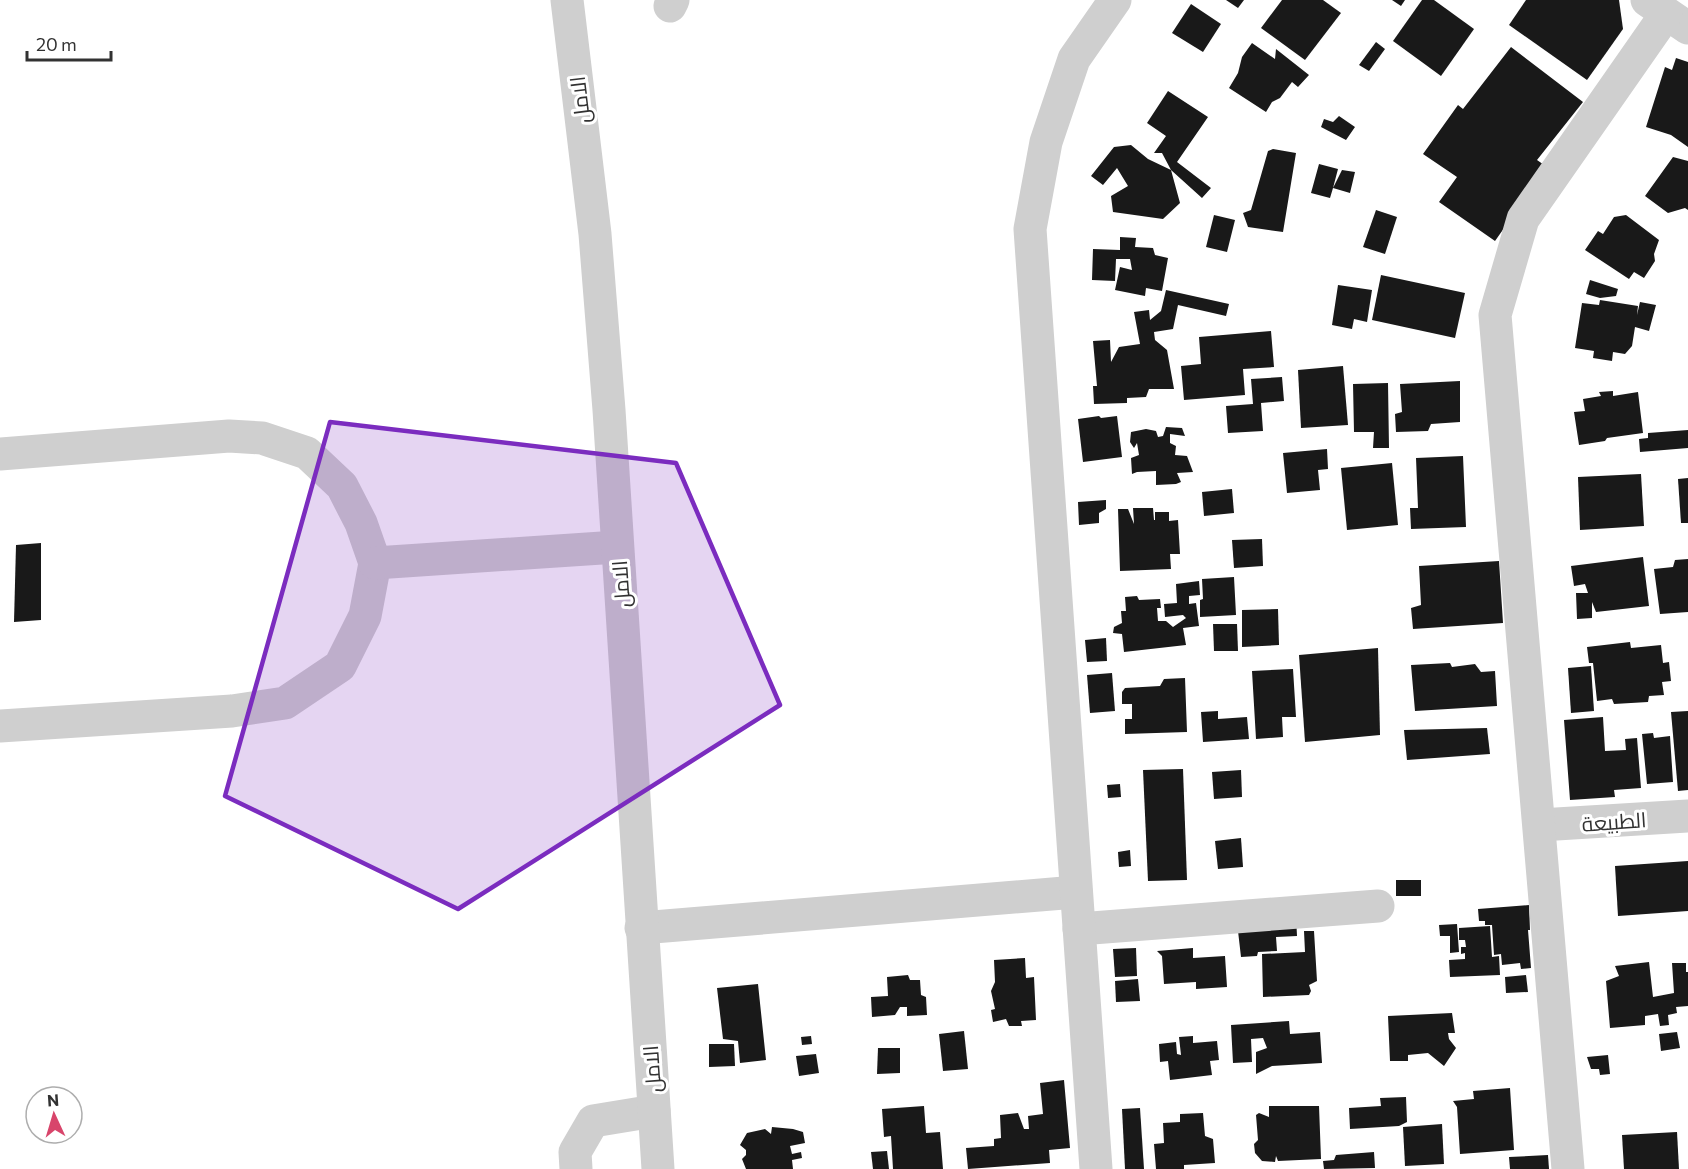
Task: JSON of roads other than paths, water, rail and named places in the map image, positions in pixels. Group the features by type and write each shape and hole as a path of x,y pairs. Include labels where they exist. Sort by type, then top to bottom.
{"street":[{"name":"الامل","path":"567,0 595,234 658,1169"},
{"path":"1096,1169 1030,229 1046,142 1074,59 1115,0"},
{"path":"1568,1169 1496,315 1523,219 1667,14"},
{"path":"0,454 230,436 262,438 307,453 342,486 361,523 375,563 365,616 340,666 285,703 231,711 0,726"},
{"path":"375,563 617,547"},
{"name":"الطبيعة","path":"1540,825 1688,816"},
{"path":"641,928 1076,892"},
{"path":"1079,929 1378,906"},
{"path":"576,1169 575,1152 593,1121 654,1112"}]}
